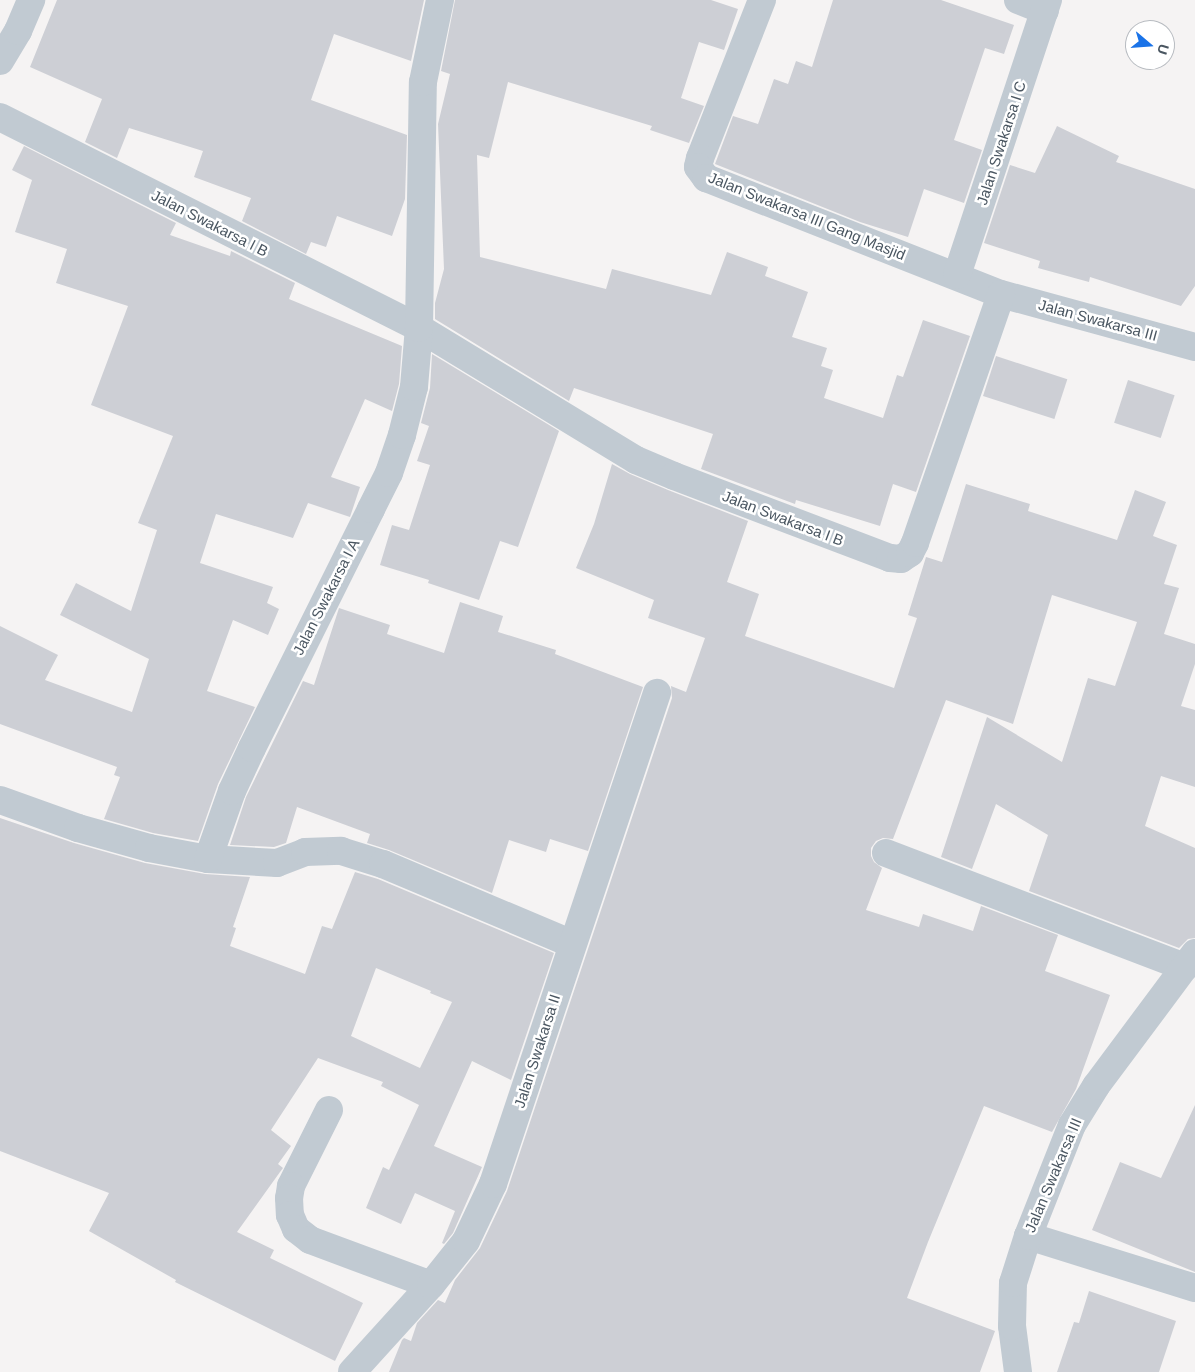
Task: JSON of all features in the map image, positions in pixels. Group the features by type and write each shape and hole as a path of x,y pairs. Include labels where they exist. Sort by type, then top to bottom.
{"street":[{"path":"0,61 18,31 31,0"},
{"path":"419,328 423,82 440,0"},
{"name":"Jalan Swakarsa III Gang Masjid","path":"762,0 700,158 698,167 702,174 706,178 957,275 1001,294"},
{"name":"Jalan Swakarsa I C","path":"957,275 1046,5 1018,0"},
{"name":"Jalan Swakarsa I B","path":"0,117 419,328 636,460 890,558 901,559 910,553 915,543 1001,294"},
{"name":"Jalan Swakarsa III","path":"1001,294 1195,347"},
{"name":"Jalan Swakarsa I A","path":"208,859 232,791 273,702 389,473 402,435 414,388 419,328"},
{"name":"Jalan Swakarsa II","path":"352,1372 431,1285 466,1241 493,1184 657,693"},
{"path":"0,800 78,828 149,848 208,859 277,863 305,852 341,851 384,864 572,944"},
{"path":"886,853 1190,960"},
{"name":"Jalan Swakarsa III","path":"1018,1372 1012,1326 1014,1283 1028,1236 1072,1125 1096,1086 1190,960"},
{"path":"329,1110 291,1186 289,1198 290,1215 296,1229 310,1240 431,1285"},
{"path":"1028,1236 1195,1288"}],"building":[{"path":"57,0 424,0 411,61 334,34 311,100 407,135 405,199 392,236 337,216 326,247 311,242 306,254 242,221 251,198 194,177 203,151 129,128 117,158 85,142 102,99 30,67"},
{"path":"455,0 711,0 738,9 724,50 699,42 681,98 704,106 689,143 650,130 652,126 508,82 489,158 477,155 480,257 606,289 612,269 711,295 727,252 768,267 765,276 808,292 792,337 827,348 821,366 833,370 824,398 883,418 897,375 903,377 923,320 970,336 916,492 893,484 880,526 796,500 795,504 701,469 713,434 574,388 569,401 435,319 435,303 444,269 438,124 450,74 441,71"},
{"path":"833,0 941,0 1014,25 1004,54 985,48 954,140 982,150 964,203 924,189 908,237 860,222 715,164 733,116 758,124 774,79 788,84 796,61 812,67"},
{"path":"1057,126 1119,156 1116,162 1195,189 1195,286 1181,306 1090,277 1089,282 1038,268 1040,261 984,243 1010,165 1035,173"},
{"path":"24,146 176,223 170,235 230,256 231,251 295,283 289,299 402,346 399,384 392,411 365,399 331,477 360,487 350,517 308,503 293,538 216,514 200,563 273,587 267,603 279,609 268,635 233,620 207,691 255,707 218,784 198,841 153,833 104,819 120,777 114,775 117,767 0,724 0,626 58,655 45,680 132,712 149,659 60,615 76,583 131,611 157,530 138,523 173,436 91,405 128,306 56,283 67,249 15,232 32,180 12,170"},
{"path":"432,354 559,431 518,547 500,541 479,600 428,583 429,580 380,565 392,525 409,530 430,465 417,461 429,426 421,423 430,388"},
{"path":"996,356 1067,379 1054,419 983,396"},
{"path":"1128,380 1175,395 1161,438 1114,423"},
{"path":"612,464 668,490 748,521 727,582 759,594 745,636 894,688 917,618 908,615 926,557 942,562 966,484 1030,504 1028,511 1117,540 1135,490 1166,502 1153,536 1177,545 1164,584 1179,588 1164,634 1195,644 1195,664 1181,706 1195,710 1195,787 1161,776 1145,826 1195,848 1195,938 1188,939 1179,948 1029,891 1048,835 996,804 972,869 941,857 987,717 1062,762 1088,678 1115,686 1137,622 1052,595 1013,724 946,700 893,839 883,838 876,841 871,848 871,856 874,862 882,868 866,910 919,927 923,914 973,931 981,906 1058,935 1045,971 1110,995 1076,1089 1052,1132 984,1106 907,1298 995,1331 980,1372 389,1372 402,1340 404,1338 411,1341 417,1323 438,1300 445,1303 455,1280 480,1248 507,1191 672,698 671,686 686,692 705,638 648,618 654,600 576,568 594,524"},
{"path":"460,602 503,616 498,632 556,650 555,654 643,687 588,851 550,839 546,852 509,840 492,893 389,850 367,843 370,834 297,807 286,843 274,847 230,845 246,797 303,681 314,685 339,608 390,625 387,634 444,653"},
{"path":"0,818 74,843 145,863 205,874 250,877 233,927 236,928 230,946 305,974 322,926 332,929 355,872 378,879 554,953 511,1080 472,1061 434,1146 482,1167 453,1233 444,1244 442,1243 455,1211 415,1193 401,1224 366,1208 383,1167 389,1170 419,1105 381,1086 383,1082 318,1058 271,1130 291,1146 278,1164 283,1168 237,1232 274,1250 270,1258 363,1303 335,1361 175,1282 176,1280 89,1231 109,1193 0,1151","holes":["376,968 431,991 430,993 452,1002 420,1068 351,1036"]},
{"path":"1195,1105 1195,1272 1092,1230 1120,1162 1161,1178"},
{"path":"1089,1291 1176,1321 1159,1372 1057,1372 1074,1322 1079,1323"}]}
